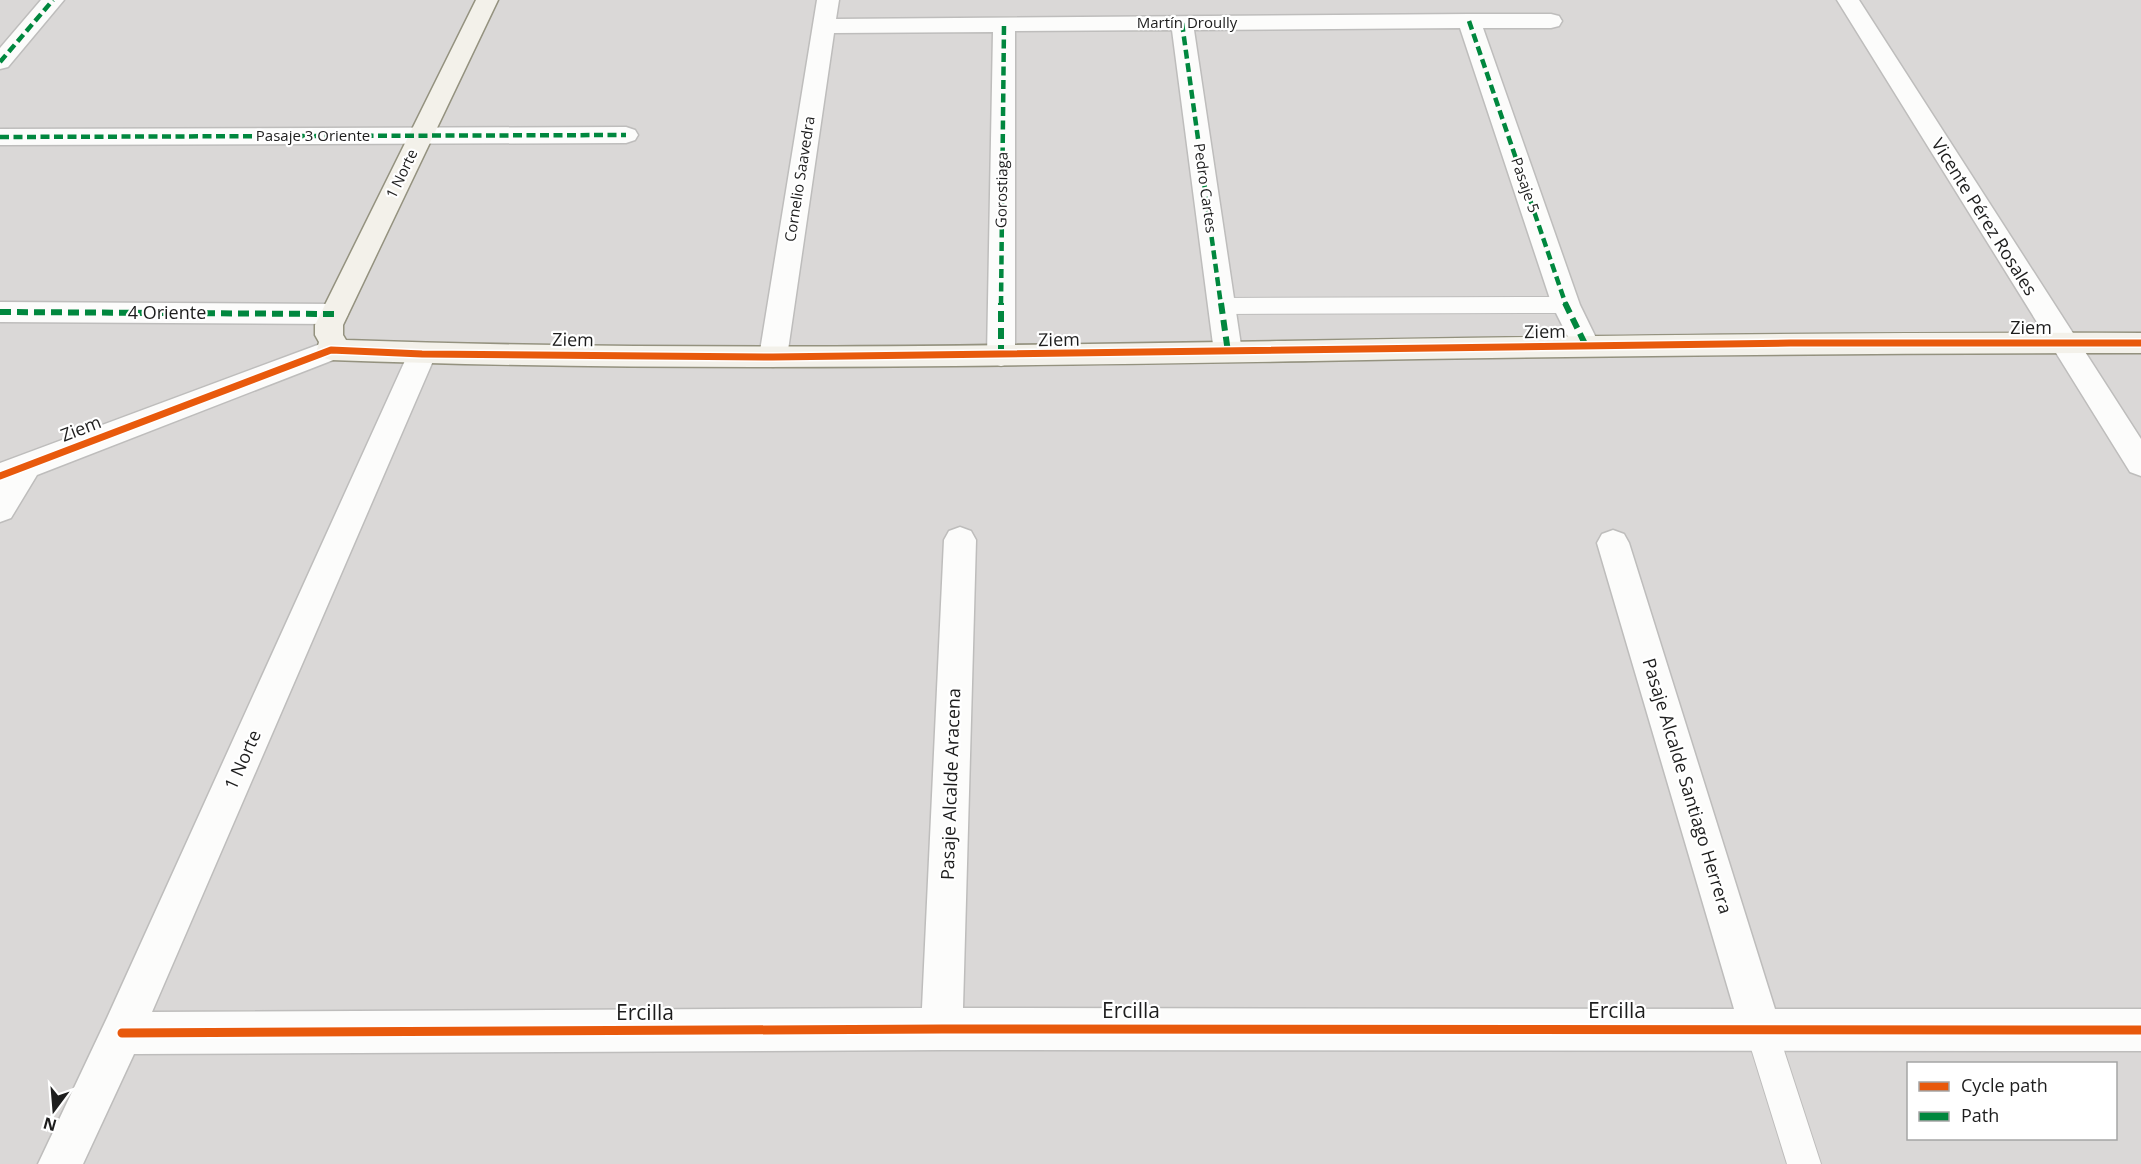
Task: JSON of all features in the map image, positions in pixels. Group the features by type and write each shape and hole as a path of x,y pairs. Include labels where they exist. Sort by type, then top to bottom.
{"street":[{"path":"0,62 53,0"},
{"name":"1 Norte","path":"331,350 333,342 329,335 329,325 487,0"},
{"name":"Cornelio Saavedra","path":"772,357 828,0"},
{"path":"1047,0 1047,25"},
{"path":"1250,0 1254,23"},
{"name":"Vicente Pérez Rosales","path":"1848,0 2141,464"},
{"name":"Pasaje 5","path":"1469,21 1566,305 1586,346"},
{"name":"Martín Droully","path":"824,26 1551,21"},
{"name":"Pedro Cartes","path":"1182,24 1228,352"},
{"name":"Gorostiaga","path":"1001,356 1004,25"},
{"name":"Pasaje 3 Oriente","path":"0,137 626,135"},
{"name":"4 Oriente","path":"0,312 334,314"},
{"name":"Ziem","path":"13,471 331,350 422,354 772,357 1001,356 1586,346 2141,343"},
{"name":"1 Norte","path":"60,1164 122,1034 422,354"},
{"path":"0,509 13,471"},
{"name":"Pasaje Alcalde Aracena","path":"942,1029 960,540"},
{"name":"Pasaje Alcalde Santiago Herrera","path":"1613,543 1761,1029"},
{"name":"Ercilla","path":"122,1034 942,1029 2141,1030"}],"lane":[{"path":"1221,306 1566,305"},
{"path":"1761,1029 1804,1164"}],"shaded area":[{"path":"0,0 2141,0 2141,1164 0,1164"}],"marked path":[{"path":"0,62 53,0"},
{"path":"1469,21 1566,305 1586,346"},
{"path":"1182,23 1228,352"},
{"path":"1001,356 1004,25"},
{"path":"0,137 626,135"},
{"path":"0,312 334,314"}],"cycle path":[{"path":"0,476 331,350 422,354 773,357 1790,343 2141,343"},
{"path":"122,1033 942,1029 2141,1030"}]}
